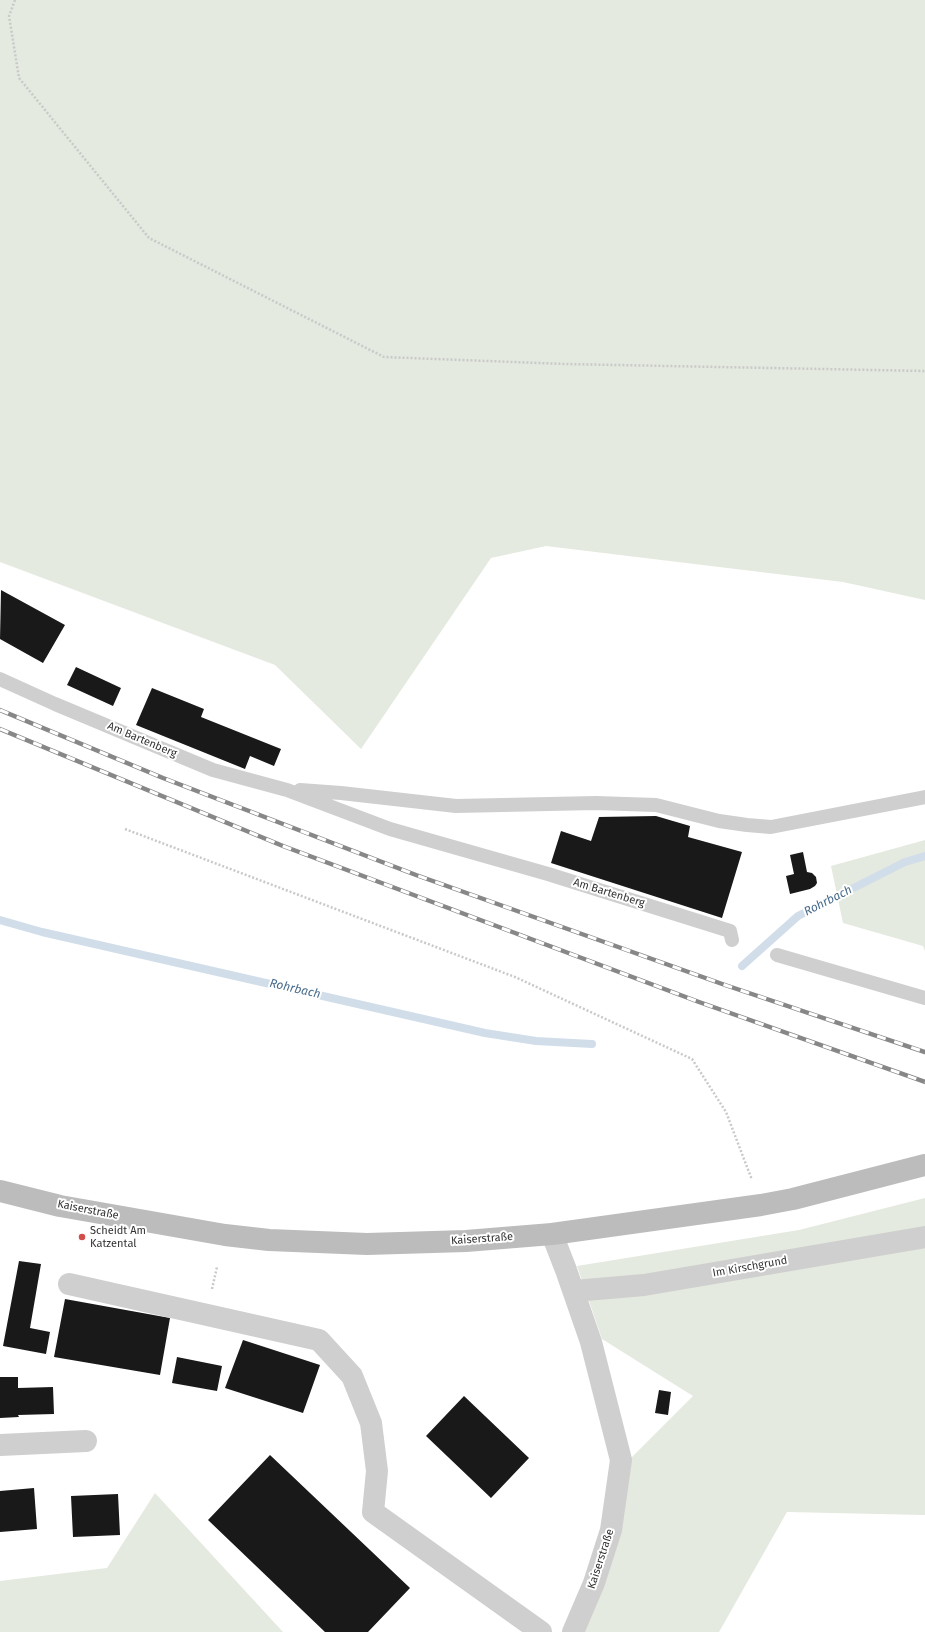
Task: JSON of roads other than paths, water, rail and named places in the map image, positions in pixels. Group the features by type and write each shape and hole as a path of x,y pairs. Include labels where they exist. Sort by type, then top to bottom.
{"main road":[{"path":"552,1234 761,1205 793,1199 925,1165"},
{"name":"Kaiserstraße","path":"0,1191 60,1206 225,1235 269,1240 367,1244 466,1241 552,1234"}],"street":[{"name":"Kaiserstraße","path":"552,1234 574,1291 591,1342 621,1460 611,1530 594,1583 573,1632"},
{"name":"Im Kirschgrund","path":"574,1291 644,1285 925,1237"},
{"path":"69,1284 319,1340 352,1376 371,1423 377,1471 373,1512 541,1632"},
{"path":"0,1445 86,1441"}],"lane":[{"name":"Am Bartenberg","path":"0,679 55,704 213,770 287,790 390,829 548,874 730,930 732,940"},
{"name":"Am Bartenberg","path":"287,790 341,793 456,806 596,803 656,805 719,821 747,825 771,826 925,797"},
{"path":"777,955 925,998"}],"waterway":[{"name":"Rohrbach","path":"742,966 798,916 905,862 925,856"},
{"name":"Rohrbach","path":"0,920 42,932 485,1033 536,1041 592,1044"}],"railway":[{"path":"0,710 163,778 416,875 725,985 925,1052"},
{"path":"0,729 283,846 699,1002 925,1082"}],"place":[{"name":"Scheidt Am Katzental","path":"82,1237"}]}
